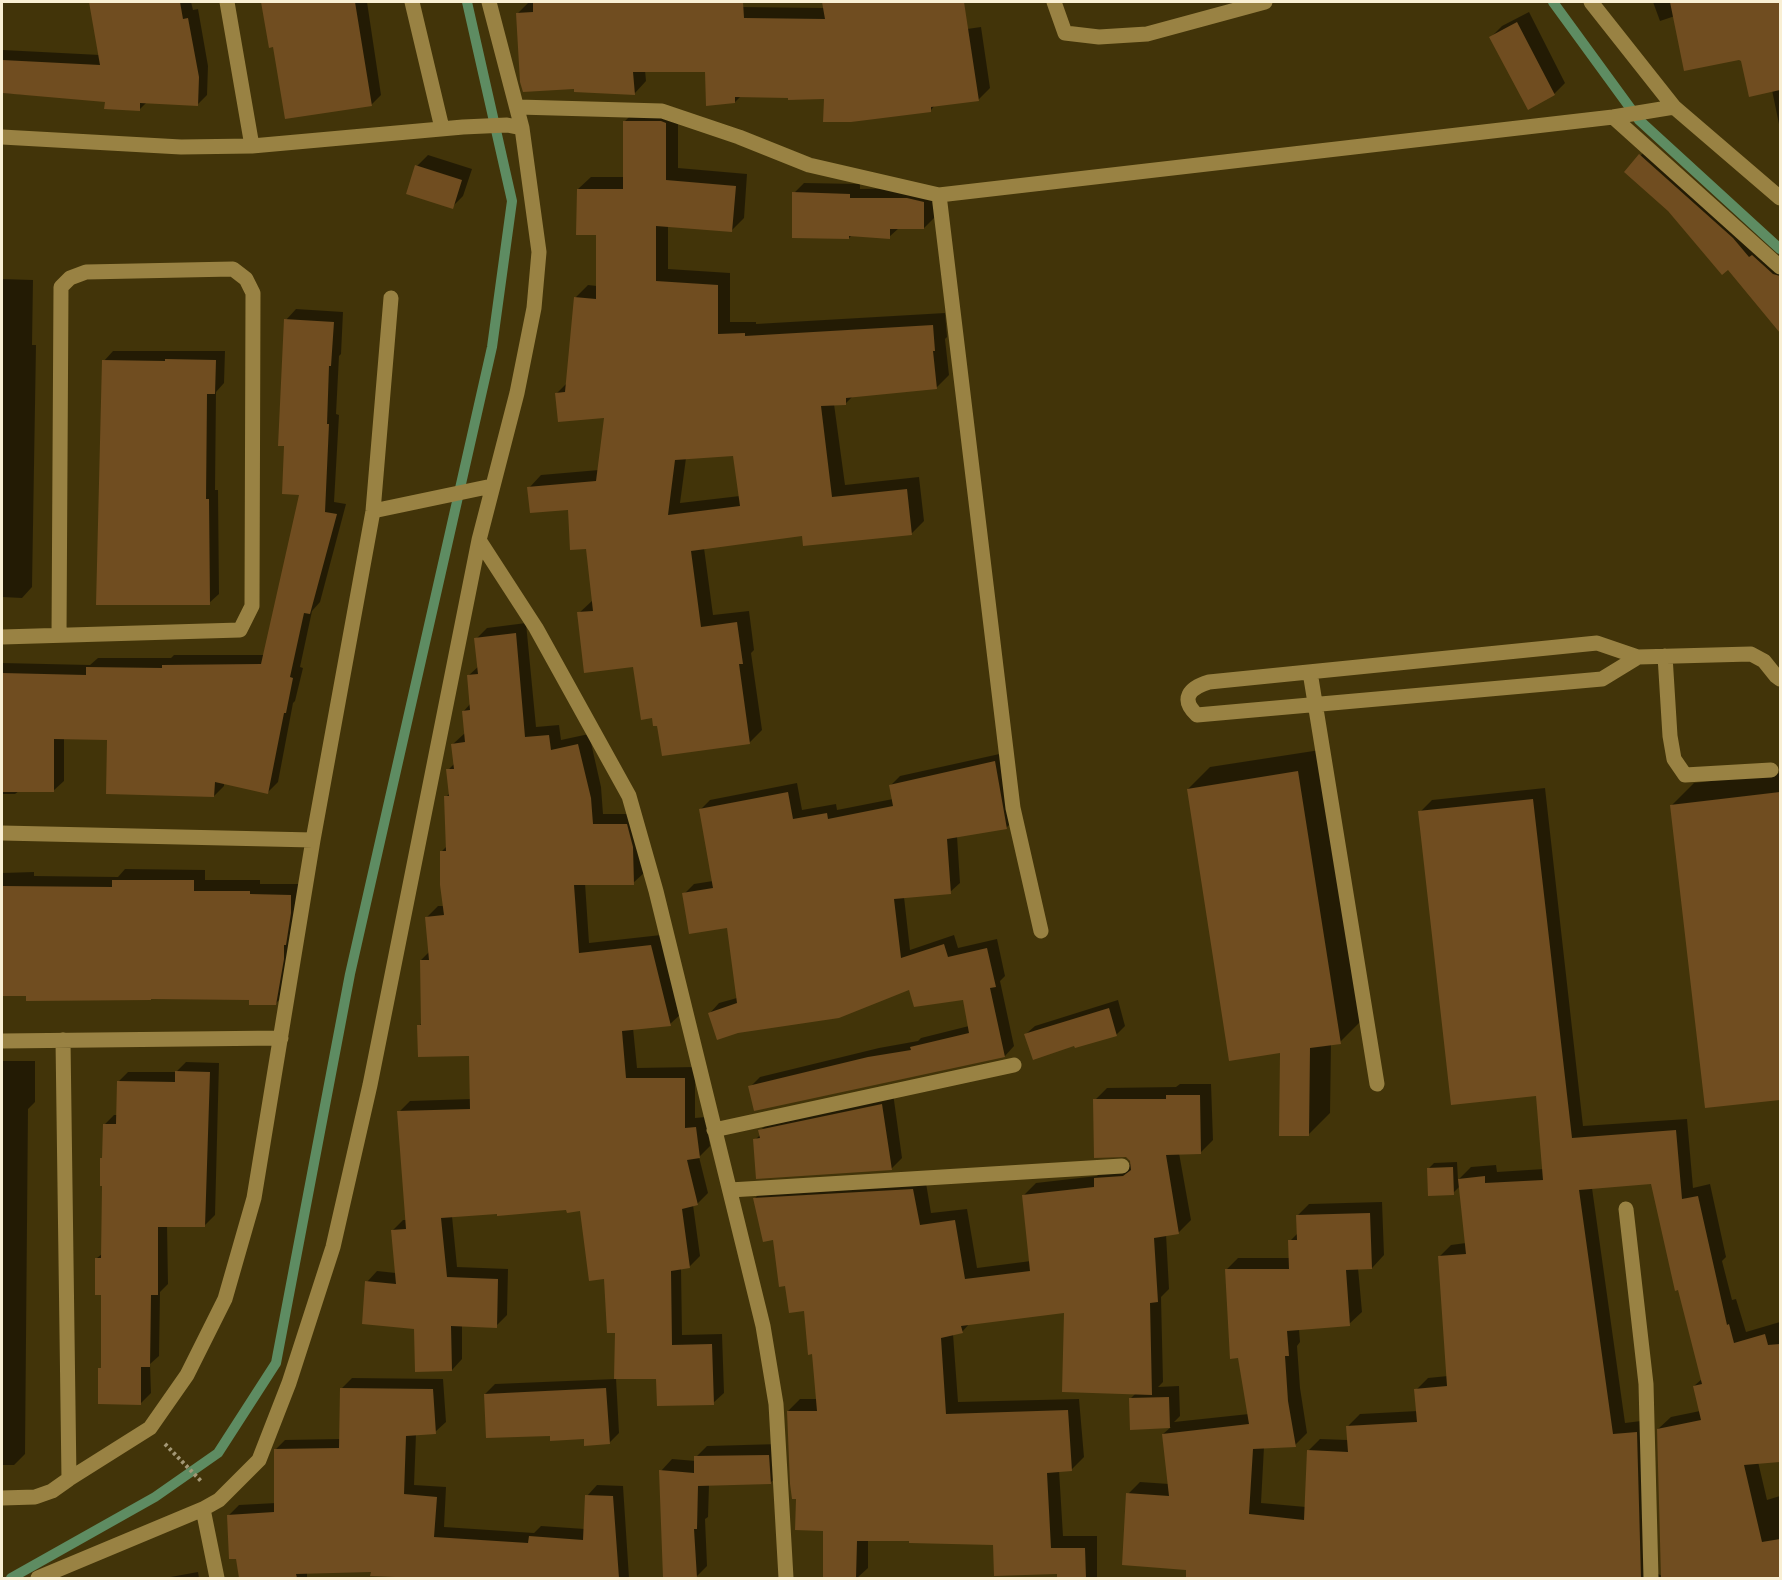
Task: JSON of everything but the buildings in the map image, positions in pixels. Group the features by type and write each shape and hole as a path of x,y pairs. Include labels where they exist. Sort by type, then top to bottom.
{"street":[{"path":"227,2 252,146"},
{"path":"412,2 442,128"},
{"path":"38,1578 203,1509 219,1500 260,1460 289,1383 333,1247 374,1062 479,540 517,393 534,308 539,252 514,126 518,107 489,2"},
{"path":"1054,2 1065,33 1099,37 1147,34 1265,2"},
{"path":"1591,2 1674,107 1780,198"},
{"path":"518,107 662,111 739,137 809,165 939,195 1619,116 1674,107"},
{"path":"1619,116 1780,267"},
{"path":"2,137 181,147 252,146 442,128 514,126"},
{"path":"939,195 1013,807 1041,931"},
{"path":"2,637 240,630 252,606 253,292 246,279 233,268 86,272 70,278 61,287 59,635"},
{"path":"2,1498 35,1497 52,1491 150,1428 187,1375 225,1299 254,1198 313,840 373,511 391,298"},
{"path":"373,511 492,486"},
{"path":"479,540 536,628 629,796 656,891 763,1326 776,1404 786,1578"},
{"path":"1638,657 1602,679 1197,715 1190,708 1188,699 1190,692 1197,686 1209,682 1597,643 1638,657 1751,654 1764,661 1780,679"},
{"path":"1665,656 1670,736 1674,759 1685,775 1771,770"},
{"path":"1310,672 1377,1084"},
{"path":"2,833 313,840"},
{"path":"2,1041 281,1038"},
{"path":"63,1040 69,1479"},
{"path":"714,1130 1014,1065"},
{"path":"730,1190 1122,1166"},
{"path":"1626,1209 1646,1384 1651,1578"},
{"path":"203,1509 217,1578"}],"path":[{"path":"162,1441 203,1483"}],"waterway":[{"path":"11,1578 155,1497 218,1453 276,1363 350,974 492,347 512,201 467,2"},
{"path":"1553,2 1639,120 1780,249"}]}
